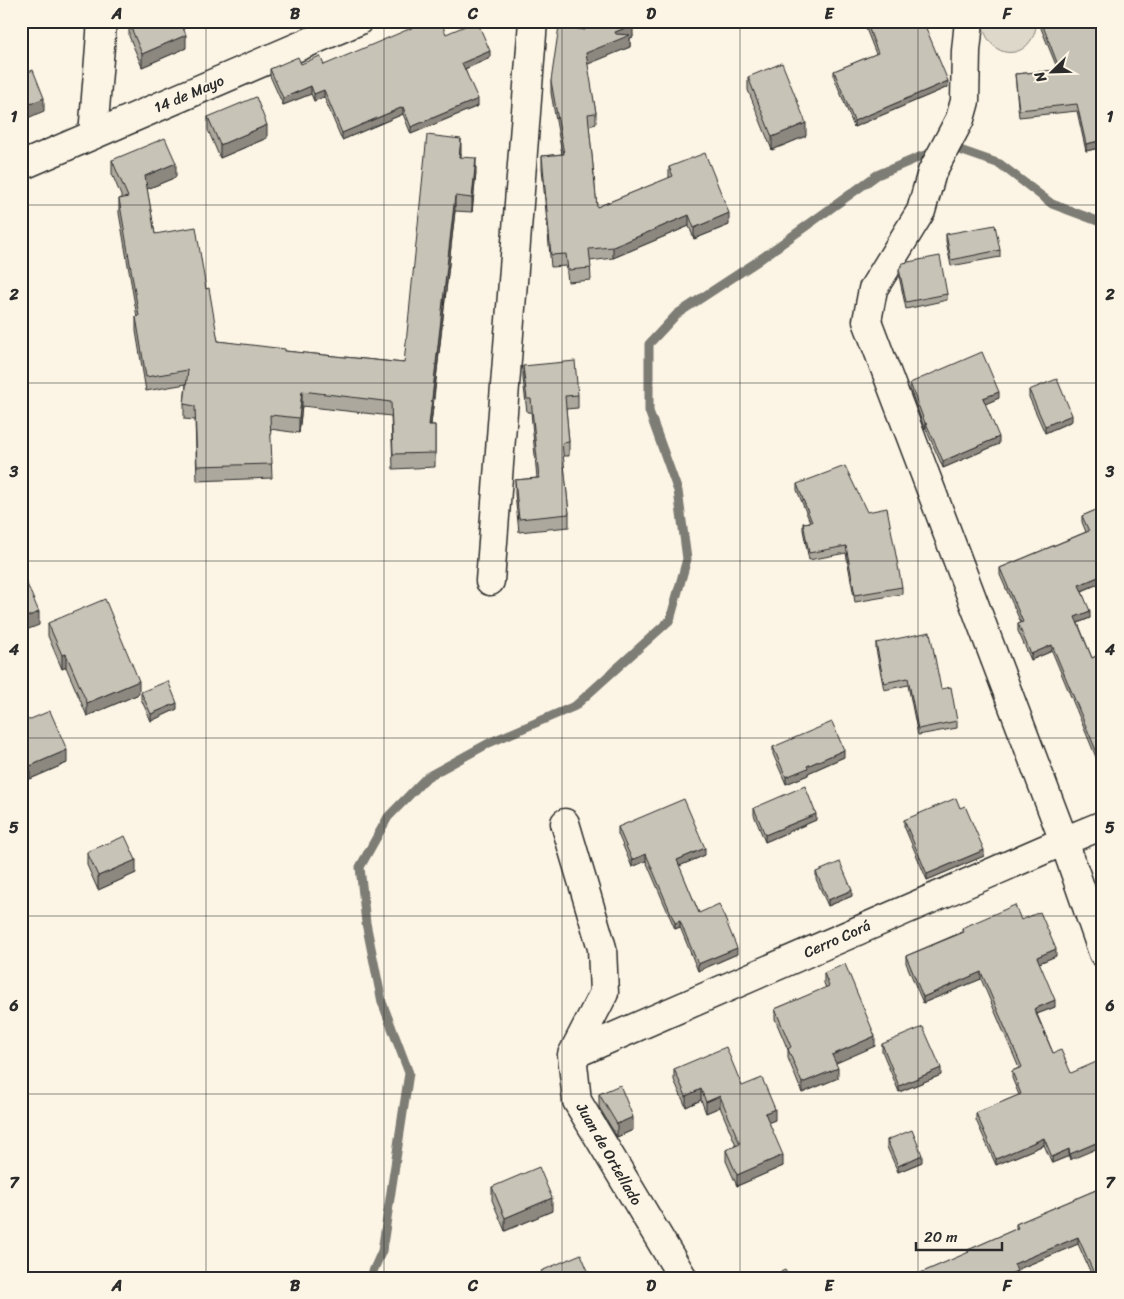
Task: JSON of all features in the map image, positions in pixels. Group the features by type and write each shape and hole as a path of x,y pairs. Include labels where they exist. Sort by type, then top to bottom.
{"street":[{"path":"93,135 102,21"},
{"name":"14 de Mayo","path":"21,166 358,21"},
{"path":"490,581 533,21"},
{"path":"969,21 965,101 960,119 932,172 921,211 873,288 867,321 1064,841 1103,953"},
{"path":"565,823 602,948 604,993 572,1055"},
{"name":"Cerro Corá","path":"572,1055 1103,825"},
{"name":"Juan de Ortellado","path":"572,1055 576,1101 683,1278"}],"shaded area":[{"path":"981,21 1037,21 1033,36 1023,49 1006,52 996,48 991,43"}],"building":[{"path":"132,21 180,21 186,35 142,54 129,23"},
{"path":"428,21 441,21 446,34 477,21 490,51 462,63 478,99 411,127 403,107 342,133 324,90 314,94 311,86 283,98 270,69 298,57 301,64 320,56 324,65"},
{"path":"582,21 631,21 633,25 615,32 616,34 630,35 586,53 596,113 588,114 597,207 673,176 669,167 705,153 729,213 694,228 689,215 613,247 589,249 591,268 568,270 566,254 551,255 542,156 564,154 551,81 559,26 585,30"},
{"path":"866,21 923,21 948,81 854,121 834,71 878,53"},
{"path":"1041,21 1103,21 1103,140 1086,144 1077,104 1019,110 1015,74 1060,70"},
{"path":"782,63 806,123 772,137 748,77"},
{"path":"33,70 44,98 21,108 21,75"},
{"path":"256,97 267,125 220,145 208,117"},
{"path":"427,135 461,139 459,157 476,158 472,198 455,196 429,425 435,425 435,453 393,454 391,402 302,391 299,418 270,415 272,464 197,466 195,406 184,404 188,370 146,377 136,317 139,316 119,199 128,197 112,160 165,138 176,163 145,176 155,234 196,227 206,289 209,288 218,341 285,349 285,351 404,363"},
{"path":"995,225 1000,250 951,260 946,234"},
{"path":"940,256 947,294 906,302 899,269 903,263"},
{"path":"982,352 999,392 983,398 999,437 943,461 925,423 910,383"},
{"path":"575,361 578,395 565,396 569,442 562,443 569,514 519,519 515,480 539,478 531,399 527,399 523,366"},
{"path":"1057,379 1072,415 1045,426 1029,390"},
{"path":"845,466 867,512 887,508 902,587 855,595 846,546 809,553 803,523 812,522 797,484"},
{"path":"1103,507 1103,575 1079,585 1090,611 1075,617 1092,658 1103,653 1103,767 1052,645 1031,654 1018,624 1023,622 1000,568 1089,531 1082,516"},
{"path":"21,570 39,612 21,619"},
{"path":"105,599 139,681 87,703 66,654 62,655 48,623"},
{"path":"930,632 941,689 951,687 957,721 918,729 908,678 884,683 876,643"},
{"path":"168,681 177,703 151,714 141,692"},
{"path":"50,711 67,750 30,766 26,757 21,759 21,723"},
{"path":"832,722 844,750 786,777 773,747"},
{"path":"805,786 816,814 765,835 754,808"},
{"path":"956,798 960,808 965,806 984,850 927,874 904,820"},
{"path":"684,799 705,848 677,860 699,913 719,904 737,948 698,964 680,921 675,923 646,854 632,860 618,827"},
{"path":"125,836 136,860 98,876 87,852"},
{"path":"840,862 852,890 828,900 816,872"},
{"path":"1015,905 1021,920 1040,912 1056,949 1037,957 1055,1000 1034,1009 1053,1053 1061,1050 1071,1073 1101,1060 1103,1065 1103,1113 1101,1114 1103,1118 1103,1140 1070,1154 1069,1149 1052,1157 1044,1138 996,1159 976,1113 1021,1094 1012,1071 1022,1067 981,972 923,997 906,956 964,932 962,928"},
{"path":"845,964 875,1036 832,1055 838,1068 802,1083 788,1049 791,1047 775,1009 829,986 824,973"},
{"path":"923,1027 941,1068 899,1086 882,1044"},
{"path":"726,1047 742,1086 762,1078 775,1109 765,1113 783,1155 737,1175 726,1150 740,1144 720,1096 706,1102 701,1089 686,1096 674,1069"},
{"path":"620,1085 633,1117 617,1124 599,1094"},
{"path":"912,1130 922,1155 898,1166 887,1140"},
{"path":"539,1167 552,1198 505,1218 492,1187"},
{"path":"1103,1187 1103,1275 1096,1278 1078,1237 1014,1264 1017,1271 1000,1278 909,1278 1018,1228 1016,1224"},
{"path":"581,1254 591,1278 544,1278 541,1271"},
{"path":"785,1270 789,1278 768,1278"}],"waterway":[{"path":"948,151 957,149 1000,164 1052,204 1103,223"},
{"path":"370,1278 382,1251 409,1073 382,1002 366,923 360,867 388,817 427,777 491,742 575,706 670,620 687,559 678,491 649,411 649,344 677,314 755,263 877,175 922,156 935,153"}]}
